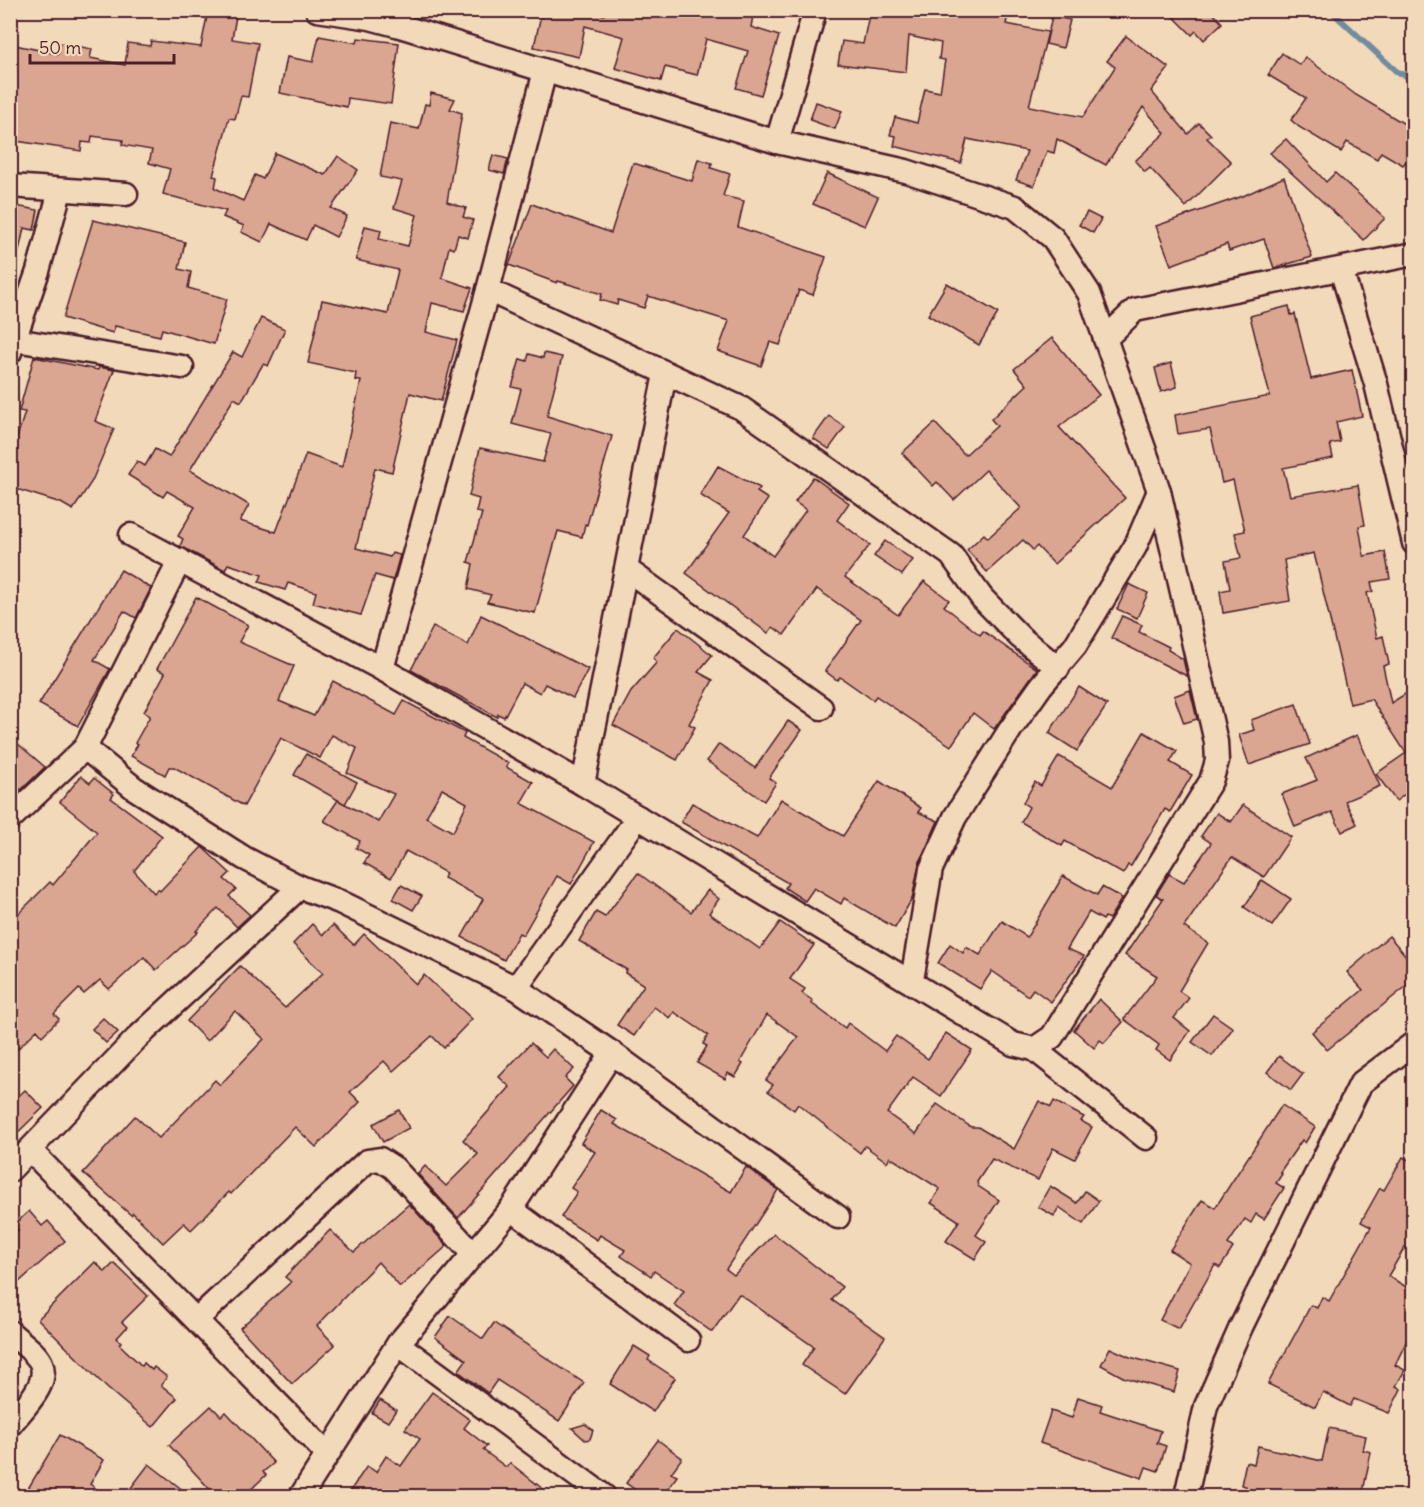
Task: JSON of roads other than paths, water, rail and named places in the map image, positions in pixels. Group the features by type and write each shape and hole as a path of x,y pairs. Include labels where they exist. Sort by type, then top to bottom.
{"street":[{"path":"317,10 390,23 777,142 906,171 1015,207 1053,238 1089,293 1159,491 1216,742 1217,761 1211,781 1052,1037 1034,1049"},
{"path":"777,142 815,10"},
{"path":"382,669 488,290 545,71"},
{"path":"10,186 126,194"},
{"path":"60,191 13,346 182,368"},
{"path":"1105,339 1135,310 1413,254"},
{"path":"1341,269 1376,384 1413,543"},
{"path":"488,290 741,408 951,555 967,574 982,598 1020,637 1058,669"},
{"path":"583,784 666,374"},
{"path":"912,980 931,869 955,817 1010,730 1075,646 1135,547 1159,491"},
{"path":"131,535 382,669 583,784 912,980 1013,1044 1034,1049 1146,1138"},
{"path":"10,819 85,748 180,560"},
{"path":"626,569 821,708"},
{"path":"85,748 134,788 186,823 300,887 340,902 516,988 612,1053 838,1216"},
{"path":"516,988 638,817"},
{"path":"10,1170 137,1038 300,887"},
{"path":"1186,1497 1206,1406 1241,1327 1361,1083 1413,1043"},
{"path":"306,1495 326,1453 398,1344 511,1209 612,1053"},
{"path":"30,1150 326,1453"},
{"path":"197,1319 366,1161 380,1159 394,1168 473,1254"},
{"path":"511,1209 688,1340"},
{"path":"10,1332 41,1362 43,1377 37,1390 10,1425"},
{"path":"398,1344 604,1497"}],"waterway":[{"path":"1330,10 1396,71 1414,80"}]}
